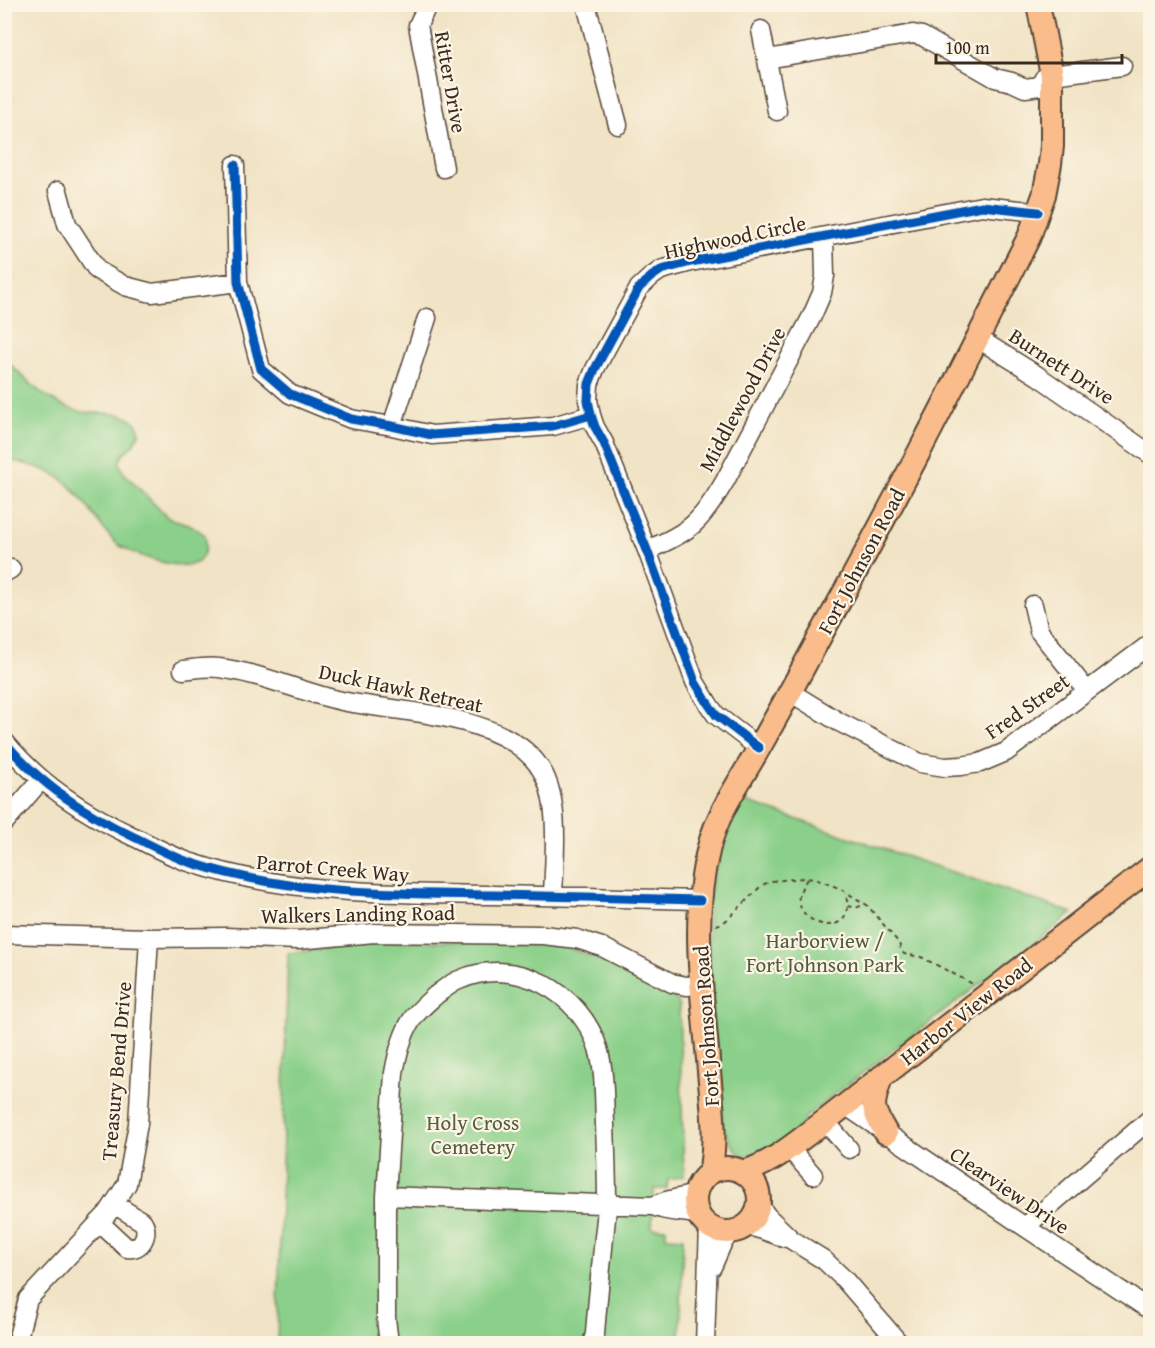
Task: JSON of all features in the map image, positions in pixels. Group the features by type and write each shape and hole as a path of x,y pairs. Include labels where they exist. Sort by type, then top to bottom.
{"main road":[{"name":"Fort Johnson Road","path":"710,1173 714,1124 699,926 700,900 713,831 857,571 1029,237 1044,195 1050,164 1053,118 1038,4"},
{"name":"Harbor View Road","path":"739,1170 754,1168 785,1150 825,1121 1150,868"},
{"path":"881,1077 874,1101 874,1113 886,1133"},
{"name":"Fort Johnson Road","path":"714,1124 729,1161 739,1170"},
{"name":"Harbor View Road","path":"759,1199 765,1174 785,1150"},
{"path":"718,1169 739,1170 750,1177 756,1185 759,1199 756,1213 752,1220 716,1219 699,1186 710,1173 718,1169"}],"street":[{"name":"Ritter Drive","path":"428,4 418,25 444,168"},
{"path":"586,4 618,125"},
{"path":"761,30 777,111"},
{"path":"767,59 914,34 922,36 995,78 1012,82 1022,76 1038,72 1048,76 1122,66"},
{"path":"236,165 238,282 261,369 290,394 351,419 432,435 553,426 591,415"},
{"path":"58,191 68,224 97,270 125,286 152,292 238,282"},
{"name":"Highwood Circle","path":"759,748 716,714 695,682 647,550 591,415 588,400 589,384 595,369 639,288 661,270 982,206 1038,212"},
{"name":"Middlewood Drive","path":"647,550 670,541 695,524 712,503 725,481 812,316 825,276 824,237"},
{"path":"392,426 427,318"},
{"name":"Burnett Drive","path":"977,338 1038,376 1150,453"},
{"path":"1034,605 1039,631 1087,691"},
{"name":"Fred Street","path":"790,692 839,722 920,763 945,767 980,763 1006,753 1150,644"},
{"name":"Duck Hawk Retreat","path":"183,670 217,667 256,675 341,701 457,719 500,735 520,747 530,755 542,771 553,805 555,821 553,896"},
{"name":"Parrot Creek Way","path":"4,741 41,780 92,815 189,862 220,872 283,885 365,893 700,900"},
{"path":"4,823 41,780"},
{"name":"Walkers Landing Road","path":"4,934 298,940 374,933 543,935 577,939 602,947 672,983 686,986 702,985"},
{"name":"Treasury Bend Drive","path":"24,1344 19,1333 28,1299 99,1222 127,1185 138,1124 149,938"},
{"path":"388,1344 386,1196 394,1073 398,1054 411,1021 425,1004 458,980 493,973 511,974 536,980 551,987 567,999 591,1030 602,1064 607,1204 592,1344"},
{"name":"Clearview Drive","path":"846,1105 1150,1310"},
{"path":"1025,1227 1150,1119"},
{"path":"825,1121 849,1149"},
{"path":"785,1150 813,1175"},
{"path":"386,1196 653,1206 666,1211 685,1212 754,1227 792,1240"},
{"path":"759,1199 767,1216 792,1240 824,1260 844,1279 900,1344"},
{"path":"99,1222 127,1248 132,1249 144,1240 146,1227 143,1222 114,1204"},
{"path":"705,1344 707,1283 716,1219"}],"path":[{"path":"807,879 798,899 800,906 806,916 829,926 836,925 845,916 848,906 846,892"},
{"path":"699,926 723,923 762,885 772,881 815,879 846,892 865,904 899,943 904,954 921,957 974,984 986,996"},
{"path":"848,906 856,908 865,904"}],"green space":[{"path":"5,356 7,361 32,385 61,405 83,412 125,416 137,424 140,432 119,463 124,473 168,518 189,524 205,535 205,548 199,561 192,564 170,564 156,561 121,546 114,541 78,495 58,477 36,467 5,459"},
{"name":"Harborview / Fort Johnson Park","path":"740,800 1073,913 805,1117 796,1131 772,1150 759,1157 751,1158 734,1147 723,1126 709,983 708,900 724,830"},
{"name":"Holy Cross Cemetery","path":"387,941 552,944 583,953 629,974 677,1001 679,1005 684,1176 668,1180 667,1189 654,1189 652,1228 666,1228 666,1237 683,1238 680,1343 277,1344 288,953"}],"cycle path":[{"path":"235,165 238,282 261,369 290,394 351,419 432,435 553,426 591,415"},
{"path":"759,748 716,715 695,682 647,550 591,415 588,400 589,384 595,369 639,288 661,270 691,262 982,206 1038,212"},
{"path":"4,741 47,784 98,818 177,858 229,873 303,887 340,890 700,900"}]}
